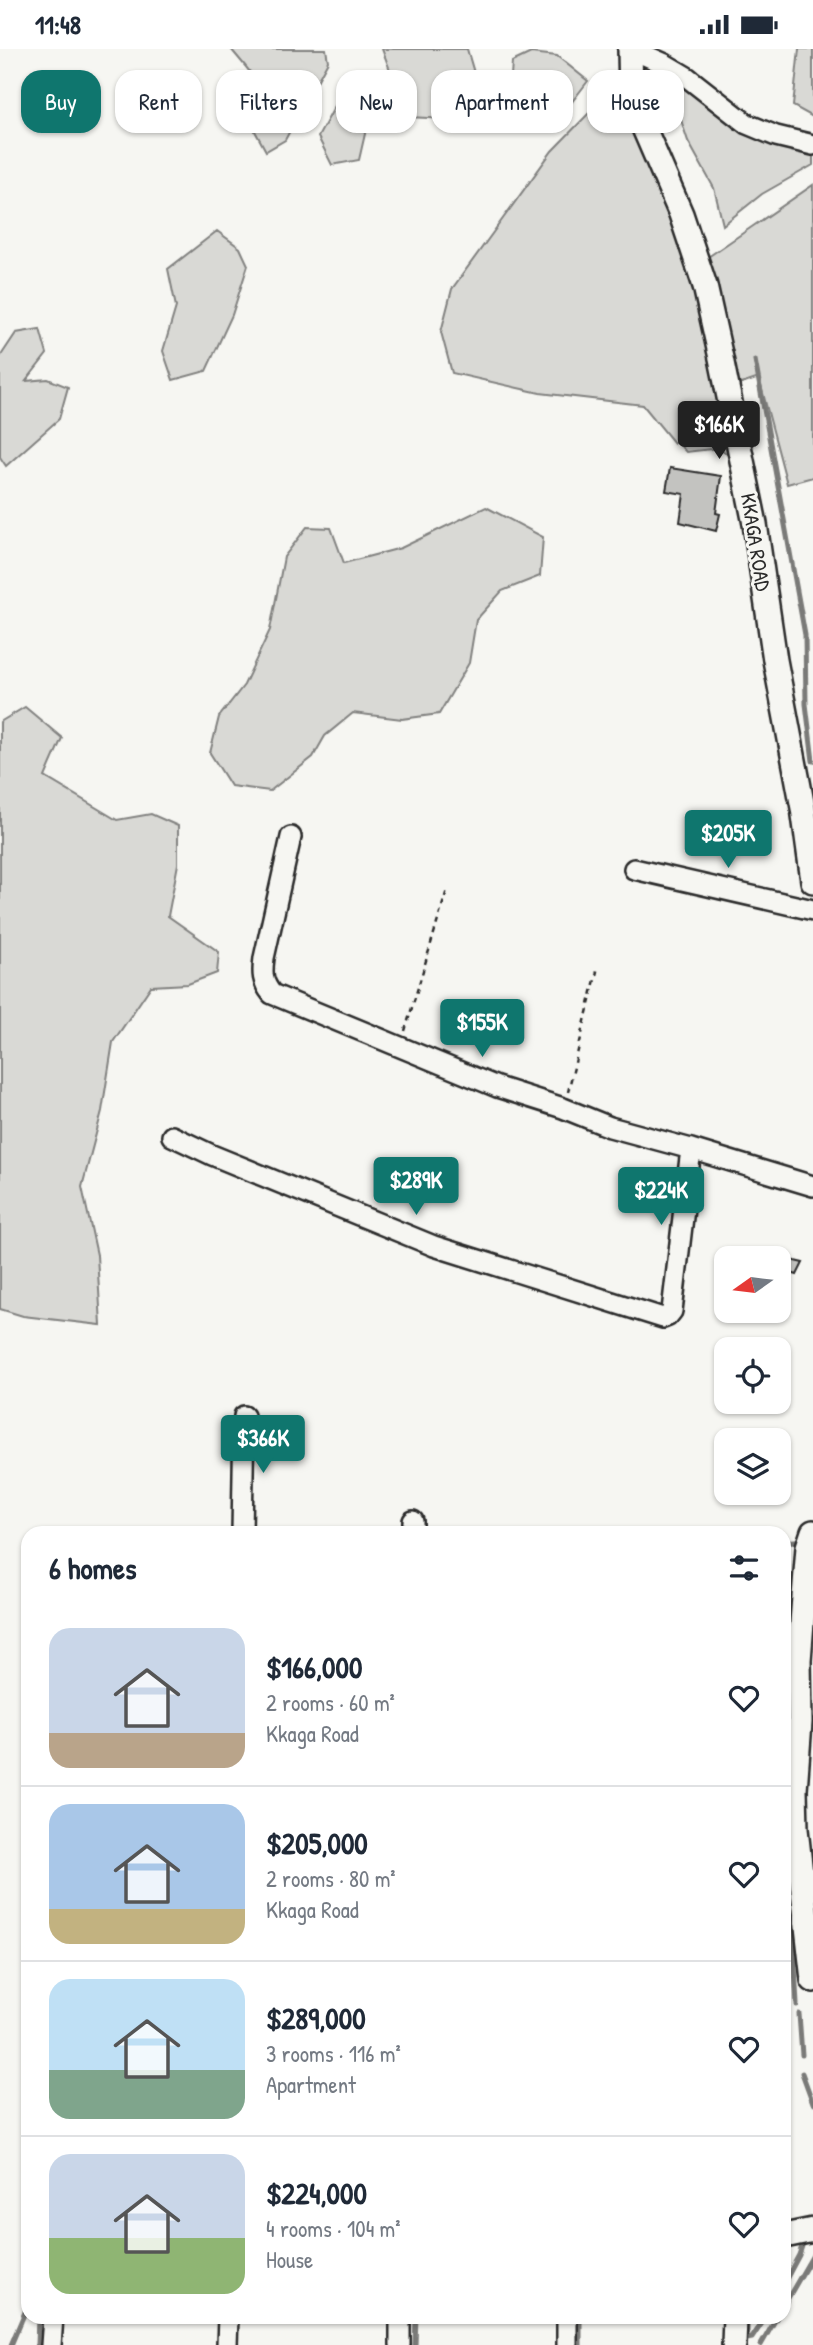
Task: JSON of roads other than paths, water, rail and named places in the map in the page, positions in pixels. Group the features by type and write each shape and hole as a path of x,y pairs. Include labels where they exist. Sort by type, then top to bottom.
{"street":[{"path":"631,49 687,77 747,124 776,137 813,145"},
{"name":"KKAGA ROAD","path":"631,49 631,98 681,214 705,286 721,358 755,524 813,881"},
{"path":"291,837 262,974 264,985 272,994 497,1087 564,1108 610,1127 813,1186"},
{"path":"634,869 813,910"},
{"path":"172,1136 434,1246 663,1318 672,1311 691,1149"},
{"path":"242,1526 244,1416"},
{"path":"813,1532 808,1547 799,1660 800,1722 795,1790 796,1829 813,1980"},
{"path":"791,2234 813,2230"},
{"path":"51,2345 52,2324"},
{"path":"227,2345 228,2324"},
{"path":"400,2324 400,2345"},
{"path":"567,2324 567,2345"},
{"path":"734,2345 735,2324"}],"waterway":[{"path":"755,360 805,635 806,704 813,761"},
{"path":"791,1541 805,1540"},
{"path":"791,1920 797,2005"},
{"path":"799,2014 802,2055"},
{"path":"802,2073 813,2103"},
{"path":"791,2270 804,2240"},
{"path":"791,2293 813,2255"},
{"path":"11,2345 21,2321"},
{"path":"37,2345 38,2324"},
{"path":"415,2345 416,2324"},
{"path":"580,2324 580,2345"},
{"path":"747,2324 747,2339"},
{"path":"747,2339 752,2338 761,2324"},
{"path":"761,2345 773,2324"}]}
